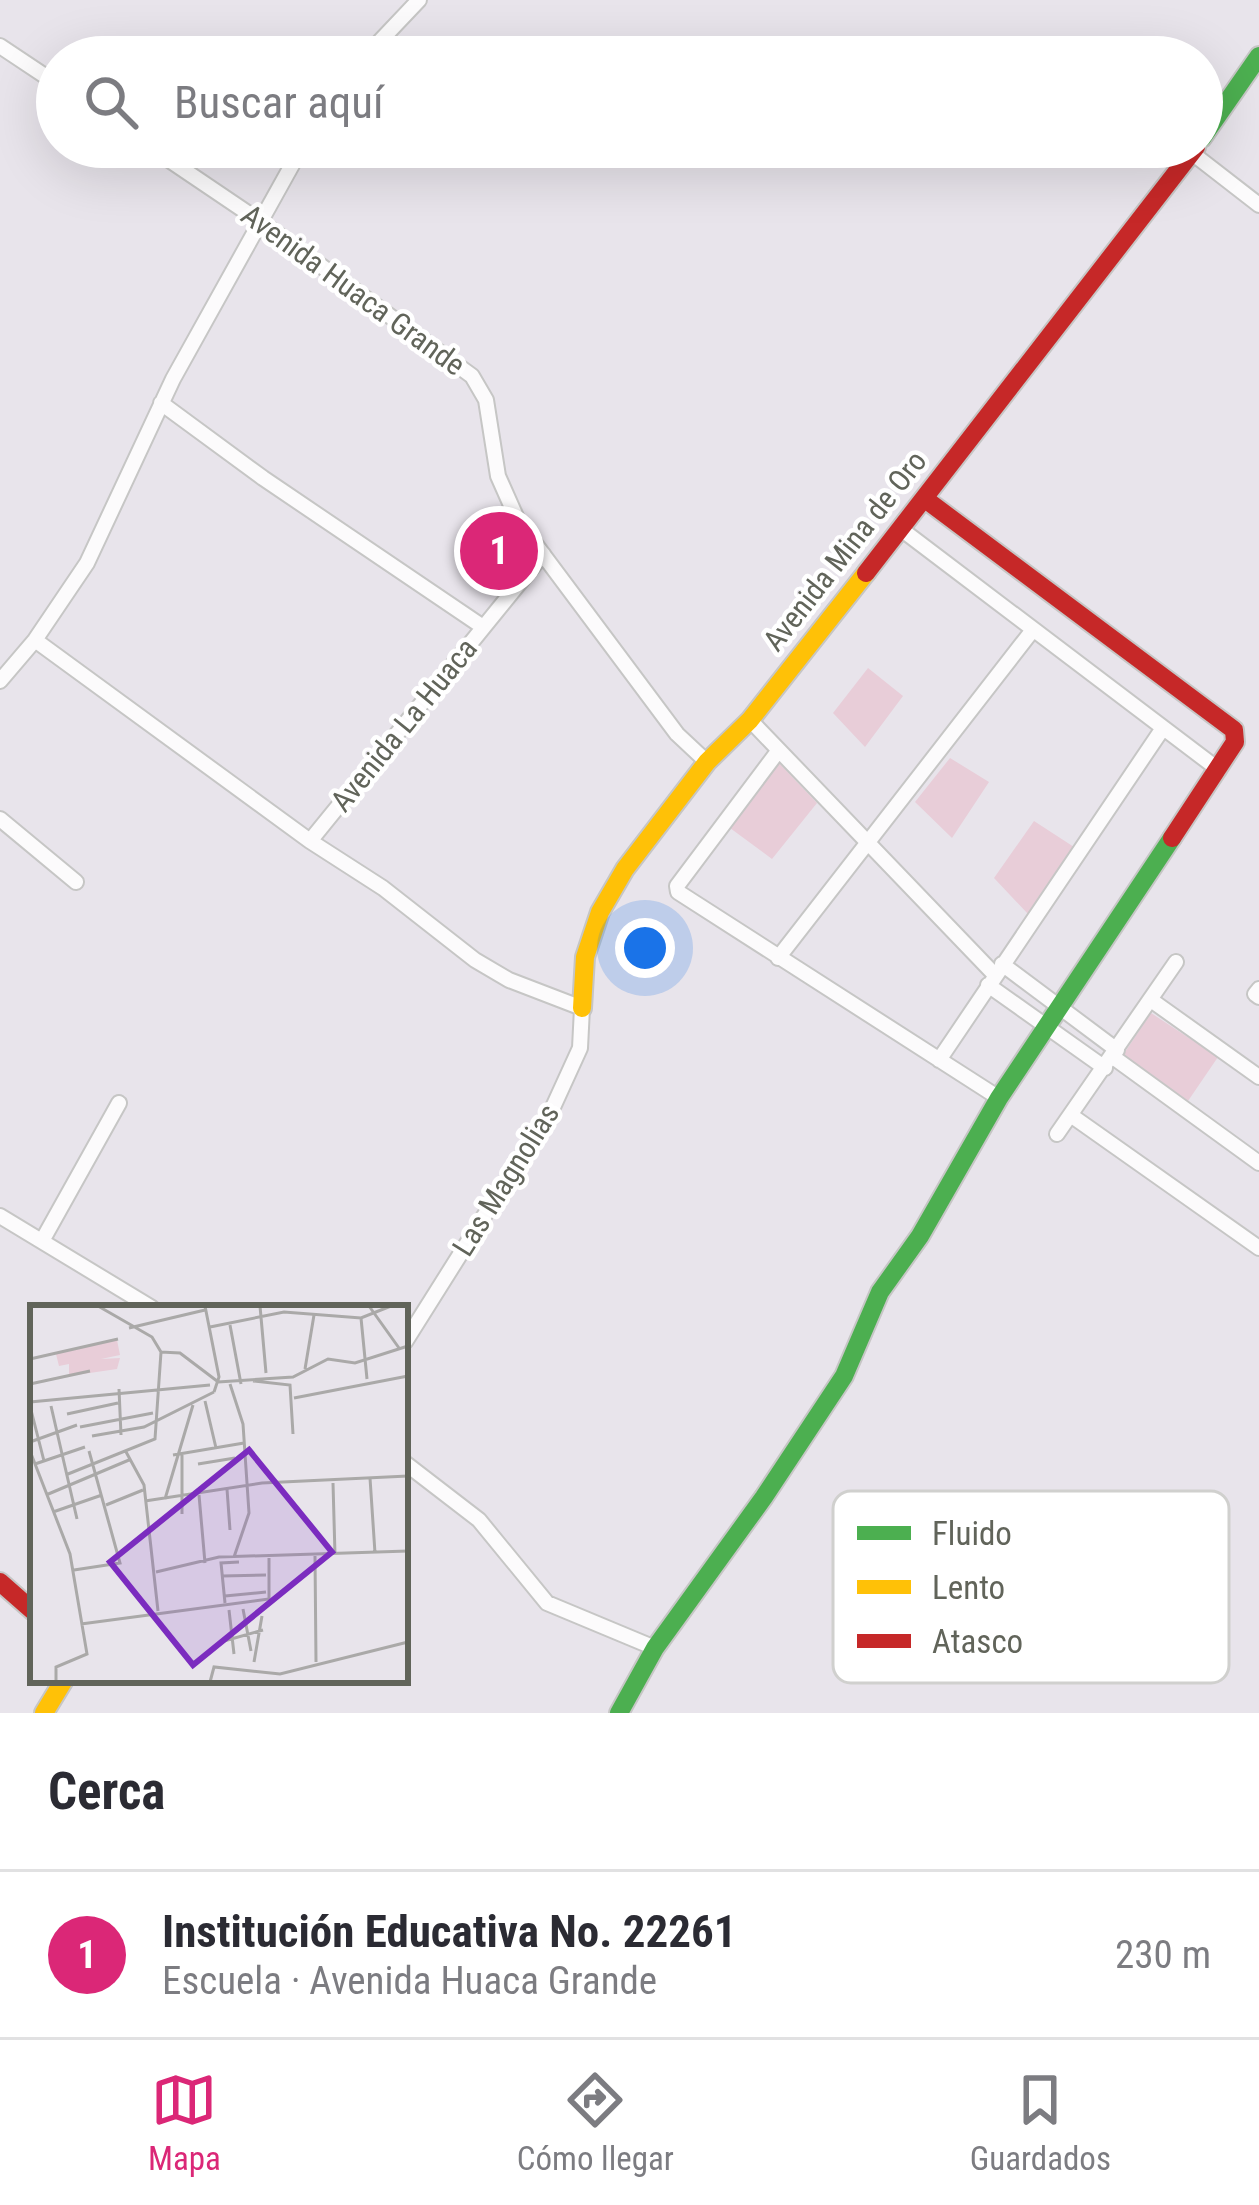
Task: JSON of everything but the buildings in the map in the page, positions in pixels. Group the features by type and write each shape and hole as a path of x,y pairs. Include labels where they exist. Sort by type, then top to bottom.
{"street":[{"path":"385,36 419,0"},
{"path":"0,46 36,70"},
{"name":"Avenida Mina de Oro","path":"1223,107 1259,56"},
{"name":"Avenida Huaca Grande","path":"181,168 479,385 486,400 498,476 518,521 677,734 707,762"},
{"path":"0,682 87,563 161,404 291,168"},
{"name":"Avenida Mina de Oro","path":"582,1008 585,957 600,912 625,869 707,762 749,720 901,530 1179,168"},
{"path":"1219,168 1259,205"},
{"path":"161,404 483,627"},
{"path":"619,1713 655,1648 844,1376 880,1292 920,1236 999,1099 1235,742 1231,725 925,499"},
{"path":"901,530 1219,770"},
{"name":"Avenida La Huaca","path":"310,841 543,554"},
{"path":"778,958 1032,631"},
{"path":"35,640 310,841 383,887 475,960 508,980 582,1008"},
{"path":"749,720 1047,1024 1112,1058 1259,1163"},
{"path":"939,1060 1163,728"},
{"path":"778,750 677,886 679,892 999,1099"},
{"path":"0,819 76,882"},
{"path":"1057,1135 1176,962"},
{"path":"995,974 1059,1004 1112,1058"},
{"path":"1150,1000 1259,1077"},
{"name":"Las Magnolias","path":"408,1337 554,1105 580,1048 582,1008"},
{"path":"42,1241 119,1103"},
{"path":"1072,1117 1259,1248"},
{"path":"0,1216 147,1305"},
{"path":"408,1465 479,1520 548,1604 655,1648"},
{"path":"0,1582 30,1608"},
{"path":"44,1713 62,1683"}],"shaded area":[{"path":"868,668 903,696 865,747 833,713"},
{"path":"950,758 989,782 952,838 915,802"},
{"path":"778,762 817,803 772,859 730,828"},
{"path":"1034,821 1074,847 1028,914 994,878"},
{"path":"1151,1013 1218,1057 1188,1101 1123,1055"}],"traffic: fast":[{"path":"1223,108 1259,56"},
{"path":"619,1713 655,1648 844,1376 880,1292 920,1236 999,1098 1172,838"}],"traffic: slow":[{"path":"582,1008 585,957 600,912 625,869 707,762 750,720 866,573"},
{"path":"44,1713 62,1683"}],"traffic: jam":[{"path":"866,573 1180,168"},
{"path":"925,499 1234,730 1235,742 1172,838"},
{"path":"0,1582 30,1608"}],"place":[{"name":"Institución Educativa No. 22261","path":"499,551"}]}
